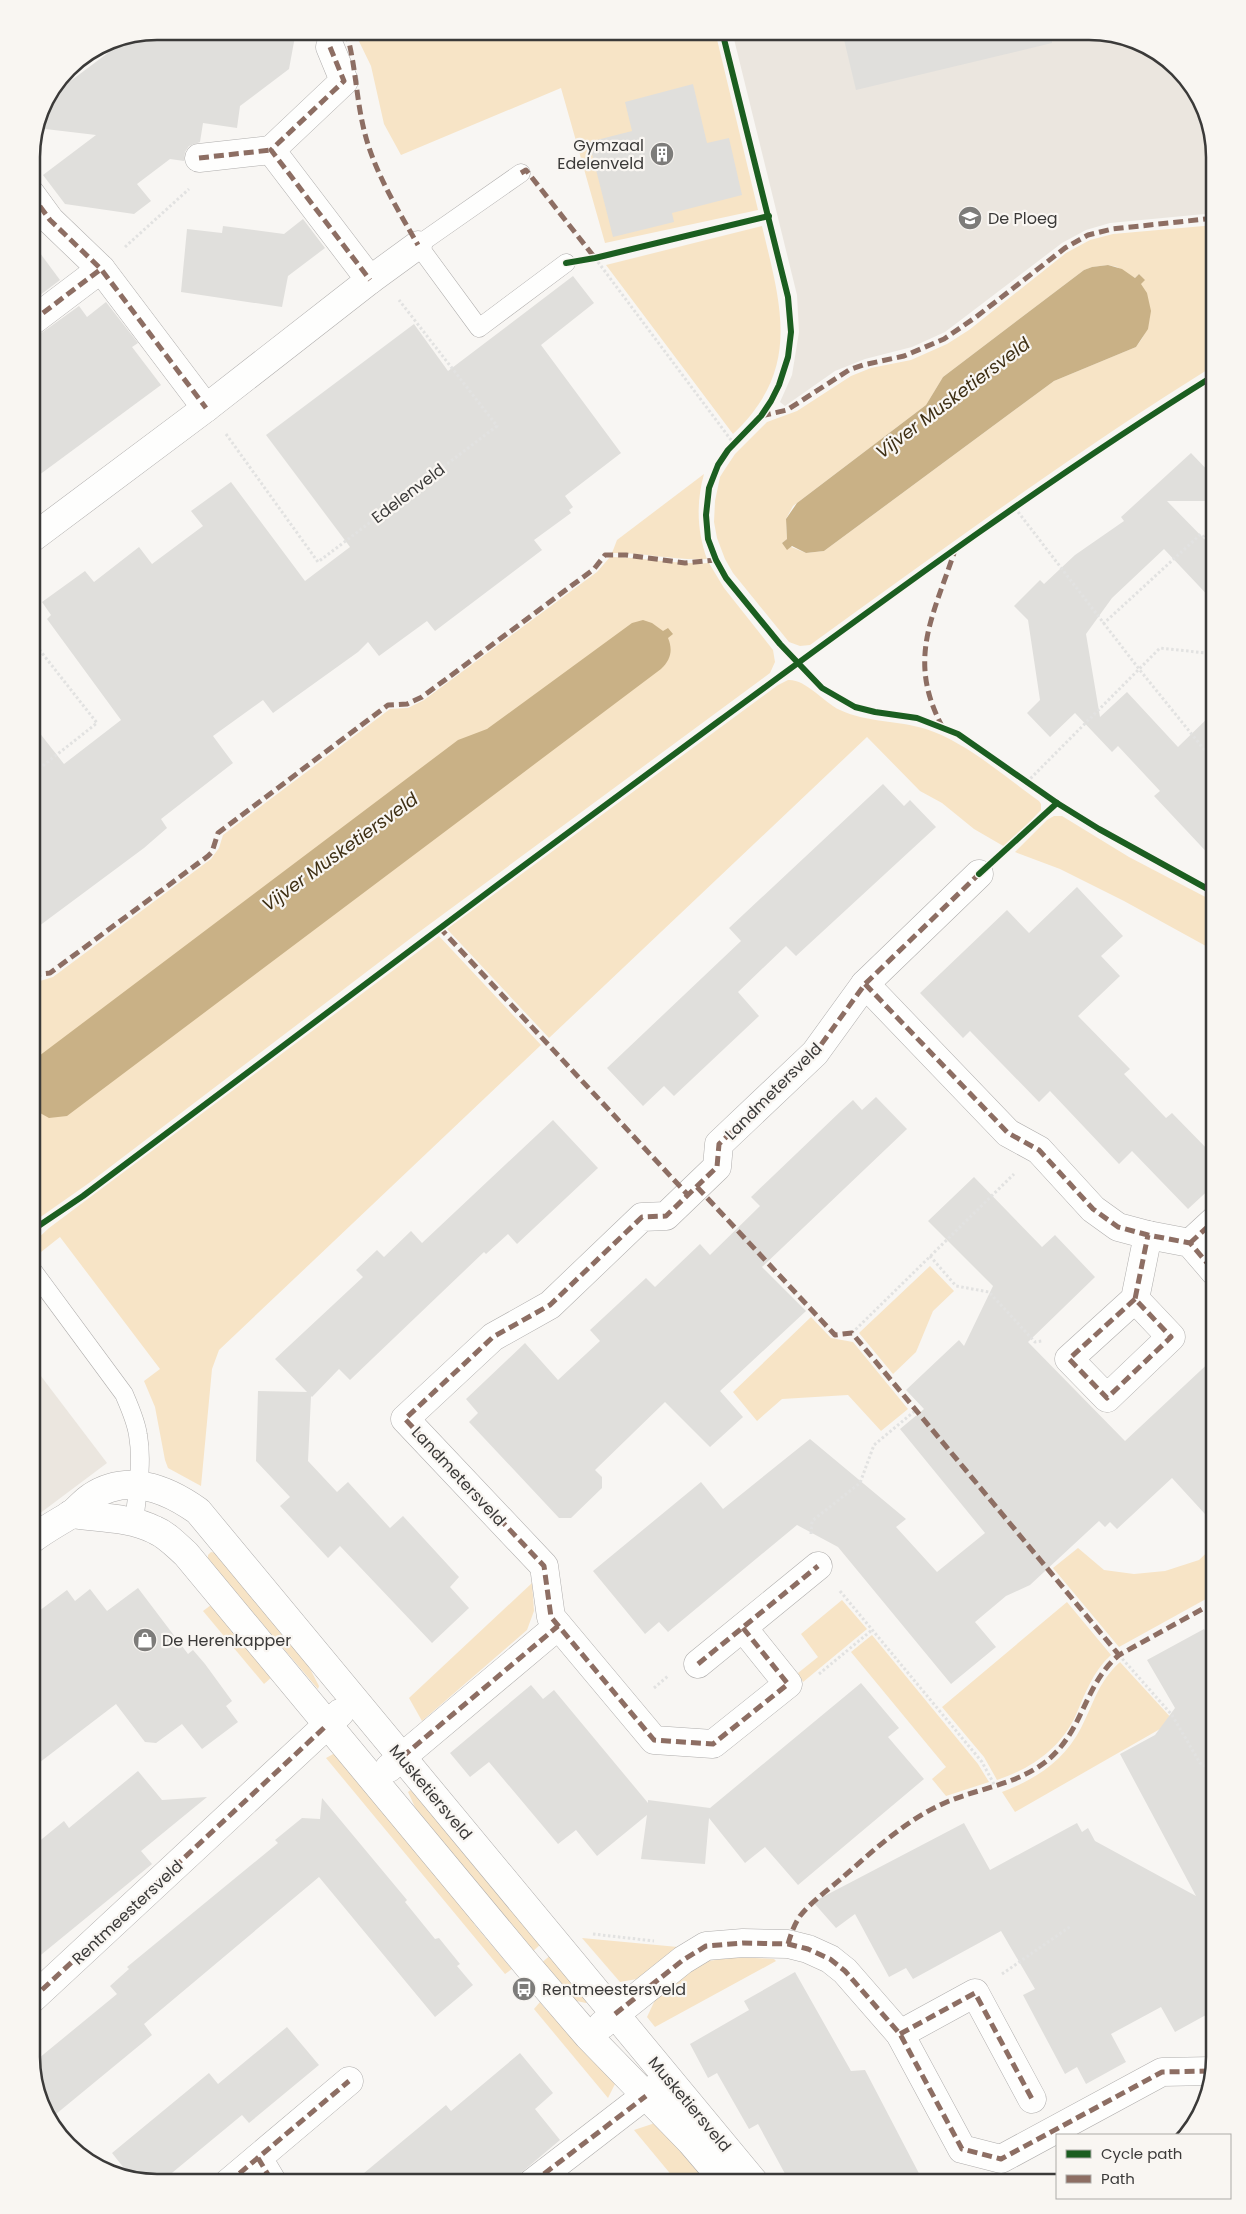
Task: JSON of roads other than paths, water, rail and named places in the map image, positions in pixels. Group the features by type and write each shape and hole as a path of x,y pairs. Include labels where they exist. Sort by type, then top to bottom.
{"street":[{"path":"199,158 271,150 344,82 330,47"},
{"path":"271,150 374,277"},
{"path":"40,206 50,220 101,269 206,408"},
{"path":"40,533 418,245"},
{"path":"40,316 101,269"},
{"name":"Landmetersveld","path":"743,1628 788,1684 713,1744 654,1740 551,1617 544,1566 405,1419 493,1337 550,1305 642,1217 666,1216 697,1187 717,1167 719,1144 815,1052 865,984 979,874"},
{"path":"865,984 1008,1133 1039,1150 1093,1210 1118,1227 1190,1243 1206,1262"},
{"path":"1190,1243 1206,1228"},
{"path":"1134,1298 1171,1337 1107,1398 1069,1360 1134,1298 1148,1235"},
{"name":"Musketiersveld","path":"40,1534 71,1514 90,1498 102,1491 115,1487 138,1485 158,1488 179,1497 198,1511 748,2174"},
{"name":"Musketiersveld","path":"71,1514 134,1522 156,1530 186,1554 588,2036 692,2142 719,2174"},
{"path":"698,1664 818,1566"},
{"path":"374,1781 558,1626"},
{"name":"Rentmeestersveld","path":"40,1992 355,1700"},
{"path":"588,2036 682,1960 706,1946 743,1943 788,1944 808,1949 830,1958 845,1971 900,2034 962,2149 1001,2159 1162,2072 1205,2071"},
{"path":"900,2034 975,1993 1032,2099"},
{"path":"544,2174 668,2078"},
{"path":"238,2174 350,2081"},
{"path":"258,2158 268,2174"}],"lane":[{"path":"520,173 418,245 479,328 566,263"},
{"path":"40,1280 124,1394 134,1416 139,1437 138,1485 134,1522"}],"water":[{"name":"Vijver Musketiersveld","path":"1108,265 1122,269 1135,278 1139,274 1145,280 1141,284 1147,293 1151,311 1148,329 1136,347 1054,381 824,551 806,553 792,546 787,550 782,543 787,539 786,519 797,503 926,405 943,377 1084,270"},
{"name":"Vijver Musketiersveld","path":"643,620 652,623 663,631 668,628 673,634 668,638 671,651 669,658 661,669 67,1116 49,1118 40,1113 40,1055 458,740 487,729 632,623"}],"place":[{"name":"Gymzaal Edelenveld","path":"662,154"},
{"name":"De Ploeg","path":"970,218"},
{"name":"De Herenkapper","path":"145,1640"},
{"name":"Rentmeestersveld","path":"524,1989"}]}
